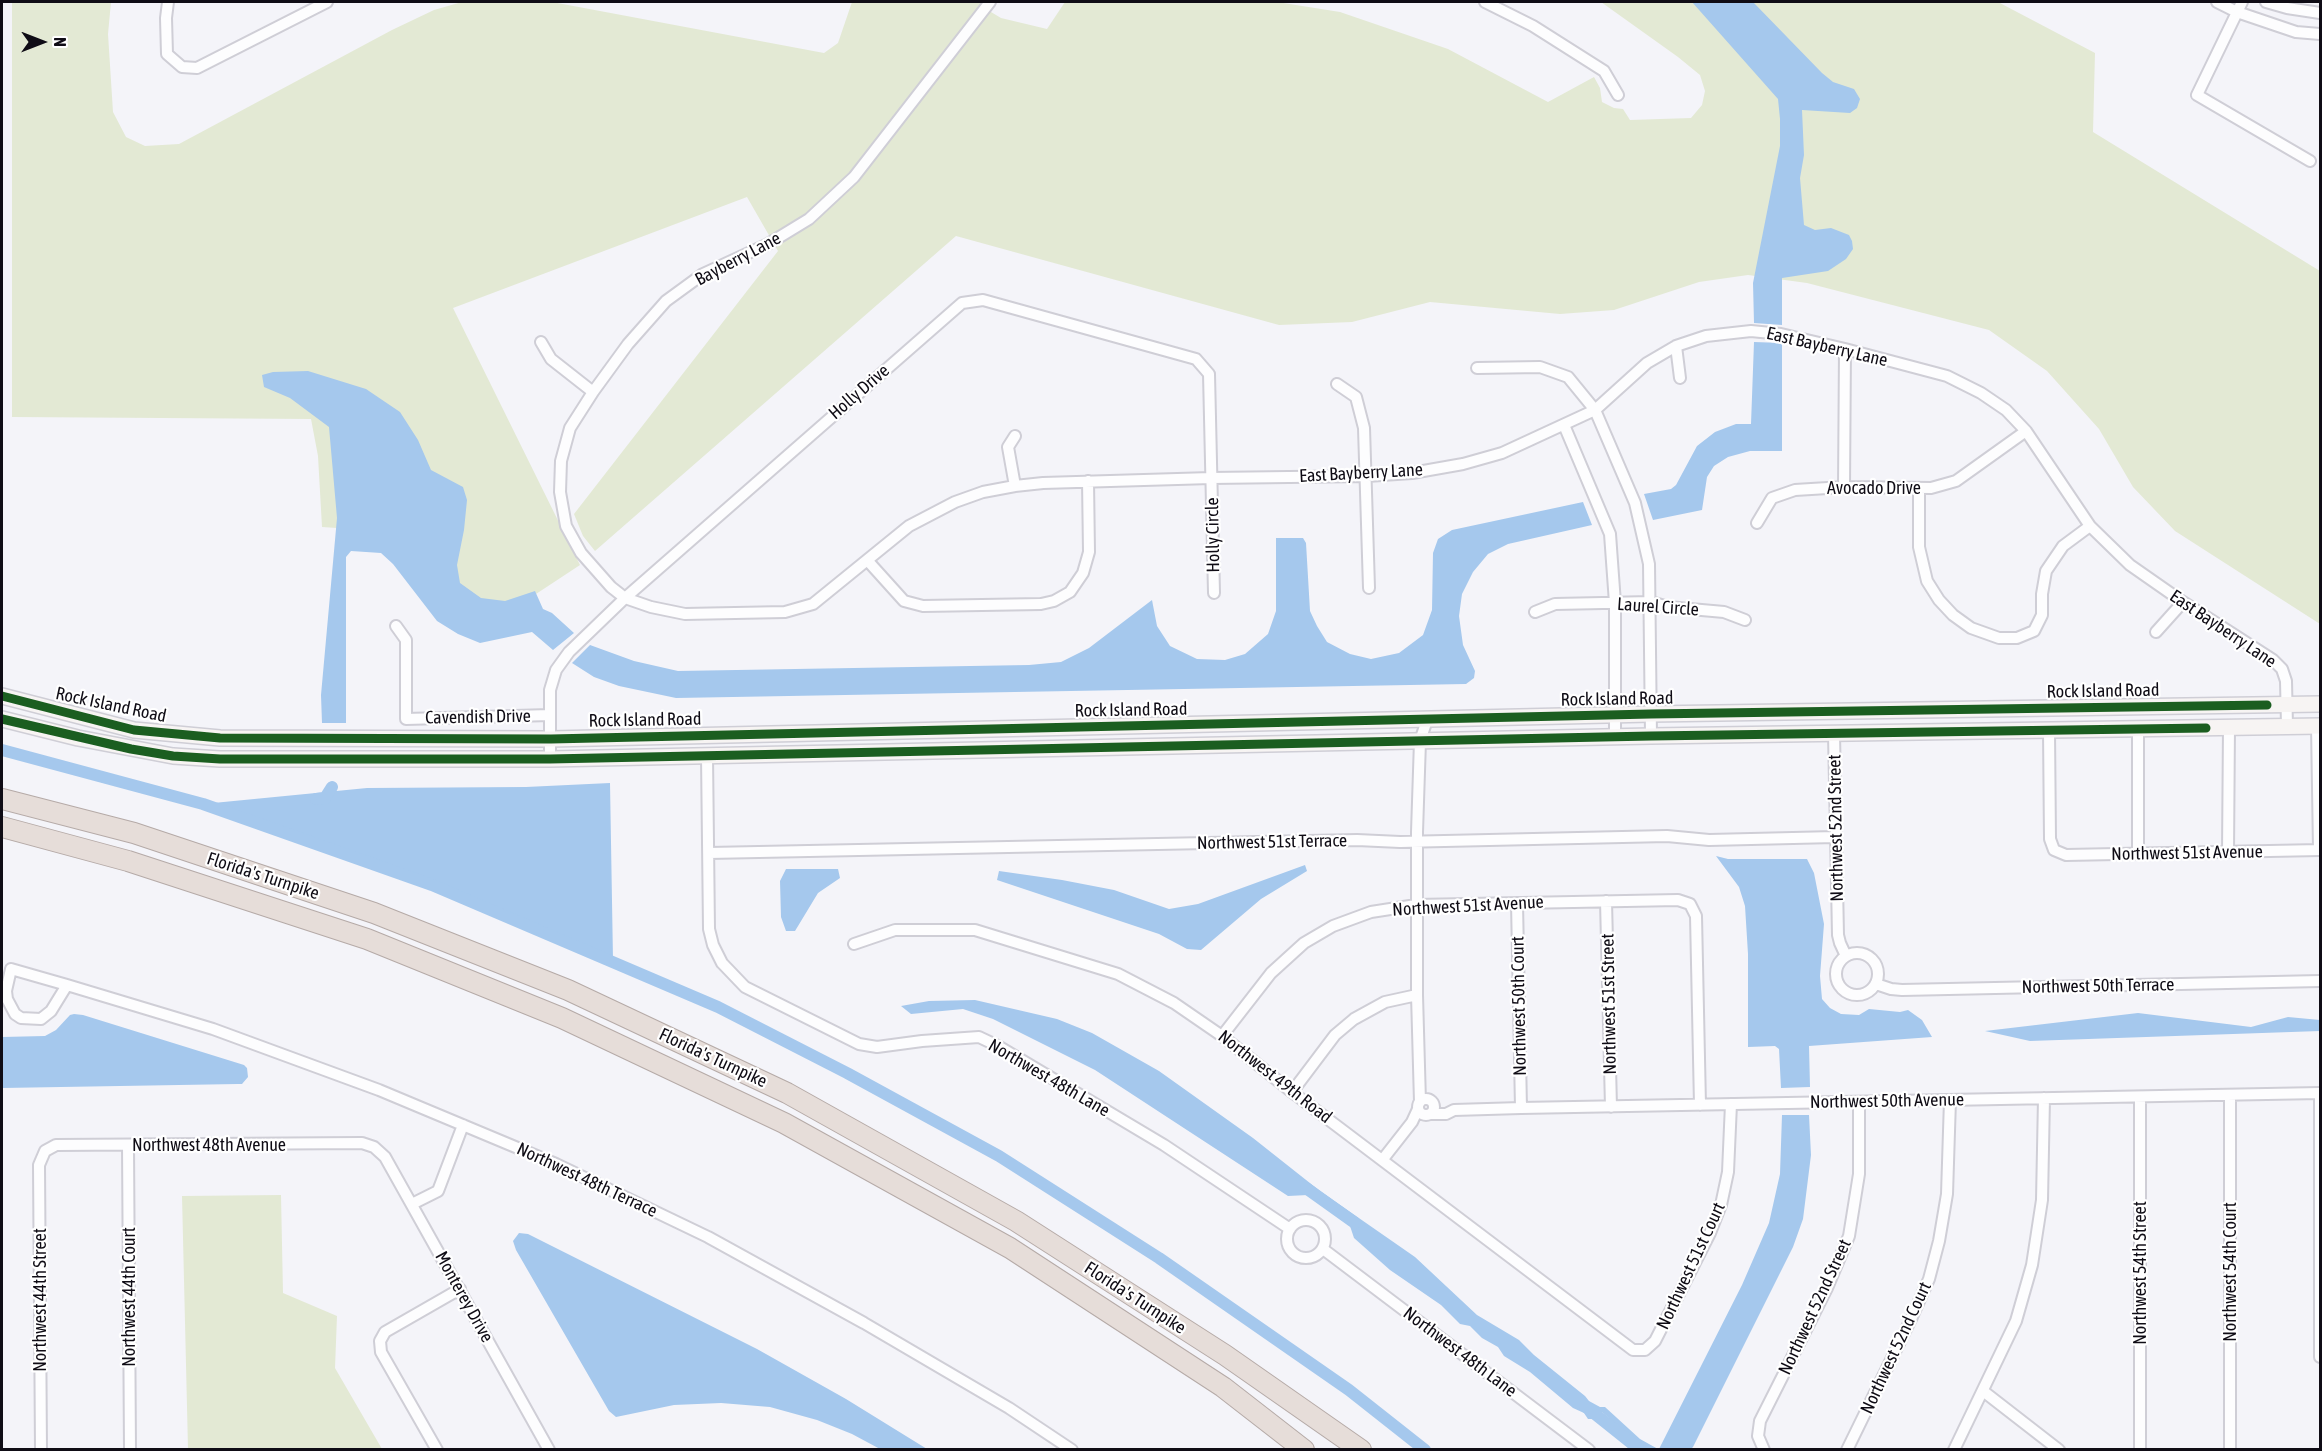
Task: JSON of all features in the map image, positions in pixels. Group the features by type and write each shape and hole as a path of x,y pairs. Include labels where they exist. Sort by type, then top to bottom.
{"highway":[{"name":"Florida's Turnpike","path":"2,799 134,833 374,913 568,990 777,1088 1016,1221 1225,1355 1362,1449"},
{"name":"Florida's Turnpike","path":"2,826 128,861 367,939 562,1018 784,1123 1010,1248 1223,1387 1304,1449"},
{"path":"1341,1433 1369,1449"}],"main road":[{"name":"Rock Island Road","path":"2,696 134,730 220,738 551,739 1651,714 2320,704"},
{"name":"Rock Island Road","path":"2,719 150,752 220,759 550,759 1651,736 2319,726"},
{"path":"150,752 153,733"}],"street":[{"path":"168,2 167,54 182,67 197,68 327,2"},
{"name":"Bayberry Lane","path":"625,598 611,587 581,553 566,526 560,492 561,461 570,428 628,344 666,301 703,274 768,244 809,219 854,177 990,2"},
{"path":"1485,2 1533,26 1604,71 1618,95"},
{"path":"2217,2 2237,12 2296,32 2320,34"},
{"path":"2242,2 2197,95 2310,161"},
{"path":"2266,2 2320,13"},
{"name":"Holly Drive","path":"550,759 550,690 556,670 569,652 625,598 962,303 983,300 1196,359 1209,374 1211,477"},
{"name":"East Bayberry Lane","path":"625,598 651,607 685,614 785,612 813,604 909,526 955,502 983,492 1015,486 1211,477 1367,476 1412,473 1463,464 1502,453 1595,410 1647,363 1676,346 1706,336 1751,331 1781,334 1947,376 1981,393 2006,411 2026,431 2090,526 2130,565 2273,660 2282,669 2286,681 2287,726"},
{"path":"542,342 551,359 593,392"},
{"path":"1676,346 1680,378"},
{"path":"1844,487 1845,349"},
{"path":"1477,368 1540,368 1568,377 1595,410 1635,502 1649,564 1651,736"},
{"path":"1337,384 1356,397 1364,428 1369,588"},
{"path":"1564,424 1610,534 1615,603 1615,737"},
{"name":"Avocado Drive","path":"1757,523 1772,498 1795,490 1844,487 1919,489 1956,481 2026,431"},
{"path":"1015,436 1008,447 1015,486"},
{"name":"Holly Circle","path":"1211,477 1214,593"},
{"path":"867,560 904,601 923,606 1041,604 1054,601 1070,592 1083,573 1089,552 1088,482"},
{"path":"1919,489 1919,548 1927,580 1939,600 1953,615 1971,628 1999,638 2017,638 2034,631 2042,615 2042,594 2046,571 2063,546 2090,526"},
{"name":"Laurel Circle","path":"1535,612 1555,604 1651,602 1668,607 1724,612 1744,620"},
{"path":"2156,632 2183,602"},
{"name":"Cavendish Drive","path":"396,626 406,640 406,719 550,715"},
{"path":"1383,1159 1426,1107 1420,1082 1416,905 1420,741 1427,720"},
{"path":"2319,726 2320,850"},
{"path":"2228,852 2229,728"},
{"path":"2138,729 2138,854"},
{"name":"Northwest 51st Avenue","path":"2049,731 2050,839 2054,850 2066,855 2320,850"},
{"name":"Northwest 52nd Street","path":"1834,734 1838,935 1846,956"},
{"name":"Northwest 48th Lane","path":"707,756 708,921 711,937 722,963 745,987 859,1044 877,1047 979,1037 1164,1145 1290,1228"},
{"name":"Northwest 51st Terrace","path":"709,853 1345,840 1418,841 1667,836 1709,840 1835,837"},
{"name":"Northwest 51st Avenue","path":"1222,1036 1271,973 1304,943 1333,926 1371,912 1416,905 1678,900 1690,904 1696,916 1700,1105"},
{"name":"Northwest 51st Street","path":"1606,901 1611,1107"},
{"name":"Northwest 50th Court","path":"1517,903 1521,1108"},
{"name":"Northwest 49th Road","path":"854,944 895,930 975,930 1118,974 1174,1003 1222,1036 1292,1092 1634,1350 1645,1350"},
{"path":"1858,952 1864,953 1874,960 1878,972 1876,984 1872,990 1852,995 1840,987 1837,980 1837,966 1846,956 1858,952"},
{"name":"Northwest 48th Terrace","path":"67,985 51,1011 41,1019 21,1018 15,1014 7,999 6,991 11,969 67,985 213,1029 379,1090 556,1164 708,1237 864,1323 1009,1408 1072,1449"},
{"name":"Northwest 50th Terrace","path":"1876,984 1902,990 2320,981"},
{"path":"1292,1092 1335,1035 1354,1019 1385,1002 1417,995"},
{"path":"2320,1093 2320,1357"},
{"name":"Northwest 50th Avenue","path":"1426,1107 1446,1106 1454,1110 2320,1093"},
{"name":"Northwest 54th Court","path":"2230,1095 2230,1449"},
{"name":"Northwest 54th Street","path":"2140,1097 2140,1449"},
{"path":"1954,1449 2016,1321 2032,1265 2042,1200 2044,1098"},
{"name":"Northwest 52nd Court","path":"1847,1449 1929,1279 1939,1241 1947,1194 1950,1100"},
{"name":"Northwest 52nd Street","path":"1764,1449 1758,1436 1760,1421 1827,1288 1849,1236 1859,1174 1859,1102"},
{"name":"Northwest 51st Court","path":"1645,1350 1655,1341 1710,1233 1721,1205 1728,1172 1731,1104"},
{"path":"412,1204 438,1191 463,1125"},
{"name":"Northwest 48th Avenue","path":"45,1151 56,1145 362,1143 374,1147"},
{"name":"Northwest 44th Court","path":"128,1145 130,1449"},
{"name":"Monterey Drive","path":"374,1147 385,1157 412,1204 547,1449"},
{"name":"Northwest 44th Street","path":"41,1449 39,1165 45,1151"},
{"path":"1307,1220 1319,1225 1325,1236 1326,1253 1313,1257 1296,1256 1288,1246 1287,1234 1290,1228 1294,1224 1307,1220"},
{"name":"Northwest 48th Lane","path":"1326,1253 1589,1449"},
{"path":"437,1449 381,1352 380,1341 385,1332 460,1290"},
{"path":"1983,1391 2059,1449"}],"green space":[{"path":"12,2 111,2 108,34 113,112 126,137 145,146 179,144 392,30 434,10 462,2 552,2 824,53 838,43 852,2 984,2 981,6 1001,18 1047,29 1065,2 1277,2 1340,12 1448,49 1548,102 1594,77 1600,88 1602,102 1614,108 1623,109 1630,120 1691,118 1702,105 1705,91 1700,75 1601,2 1998,2 2095,53 2093,132 2320,271 2320,624 2175,531 2133,487 2099,429 2047,371 1989,330 1807,283 1748,275 1699,282 1614,310 1560,314 1430,302 1352,322 1279,325 956,236 595,551 583,536 574,514 778,251 747,197 453,308 580,565 495,621 366,530 322,527 318,456 311,419 12,417"},
{"path":"281,1195 283,1293 337,1316 335,1368 382,1449 188,1449 182,1196"}],"water":[{"path":"1692,2 1753,2 1822,73 1833,82 1854,89 1860,99 1857,108 1850,113 1802,110 1804,155 1800,178 1804,225 1815,230 1831,228 1849,235 1853,249 1846,259 1828,271 1782,278 1782,325 1754,323 1753,283 1780,146 1778,99"},
{"path":"1754,342 1782,343 1782,451 1750,451 1728,457 1714,466 1707,477 1702,510 1653,520 1644,494 1671,489 1676,485 1697,446 1715,432 1736,424 1751,424"},
{"path":"308,371 366,389 400,412 418,440 431,470 463,487 467,500 457,565 460,583 481,598 505,601 535,591 543,609 552,613 574,633 553,650 532,632 480,643 458,634 437,621 393,564 381,553 351,551 346,557 346,723 322,723 321,695 337,518 329,427 290,398 264,387 262,375 273,372"},
{"path":"1583,502 1592,525 1508,544 1488,554 1473,572 1462,594 1459,616 1463,645 1475,671 1474,678 1466,684 676,698 619,686 594,677 572,663 590,645 634,661 678,671 1029,665 1061,662 1089,648 1152,600 1157,626 1170,646 1197,659 1225,660 1245,654 1268,634 1276,611 1276,538 1303,538 1306,543 1310,611 1327,642 1350,654 1371,659 1399,653 1423,635 1432,610 1433,553 1438,539 1452,530"},
{"path":"610,783 613,960 432,885 203,804 367,788 526,787"},
{"path":"1716,856 1728,859 1807,859 1814,873 1824,924 1820,976 1822,999 1830,1008 1841,1014 1859,1015 1869,1009 1900,1012 1908,1010 1922,1020 1932,1037 1809,1046 1810,1087 1781,1088 1779,1049 1775,1046 1748,1047 1748,954 1745,906 1739,887"},
{"path":"1305,865 1307,871 1261,899 1201,950 1187,949 1159,934 997,880 999,871 1062,880 1114,890 1169,909 1198,904"},
{"path":"786,869 838,869 840,878 818,893 795,931 786,931 781,917 780,881"},
{"path":"975,1000 1057,1019 1092,1033 1159,1071 1253,1138 1320,1191 1415,1257 1477,1315 1519,1340 1589,1401 1605,1407 1640,1439 1658,1449 1628,1449 1627,1434 1602,1412 1588,1419 1584,1413 1573,1408 1530,1372 1504,1356 1498,1347 1482,1338 1470,1326 1460,1324 1441,1305 1390,1270 1354,1238 1350,1226 1340,1219 1345,1213 1321,1195 1316,1200 1308,1195 1288,1196 1095,1070 993,1019 963,1009 911,1014 901,1006 929,1001"},
{"path":"2138,1013 2251,1027 2288,1017 2320,1020 2320,1031 2030,1041 1985,1031"},
{"path":"74,1014 244,1065 247,1068 248,1077 242,1084 2,1088 2,1037 45,1036 56,1030 70,1015"},
{"path":"1782,1115 1809,1115 1811,1155 1803,1219 1793,1247 1693,1447 1691,1449 1659,1449 1742,1285 1769,1223 1780,1174"},
{"path":"519,1233 528,1234 757,1349 846,1399 927,1449 880,1449 852,1434 817,1420 770,1407 721,1403 674,1405 616,1417 609,1411 516,1250 513,1241"}],"waterway":[{"path":"2,750 203,804 432,885 718,1007 847,1073 999,1156 1159,1258 1349,1390 1425,1450"},
{"path":"316,799 325,798 332,787"},
{"path":"1306,1188 1355,1223"},
{"path":"1585,1406 1640,1450"}],"cycle path":[{"path":"2,696 134,730 220,738 551,739 1651,714 2267,705"},
{"path":"2,719 131,749 173,756 220,759 550,759 1651,736 2206,728"}]}
